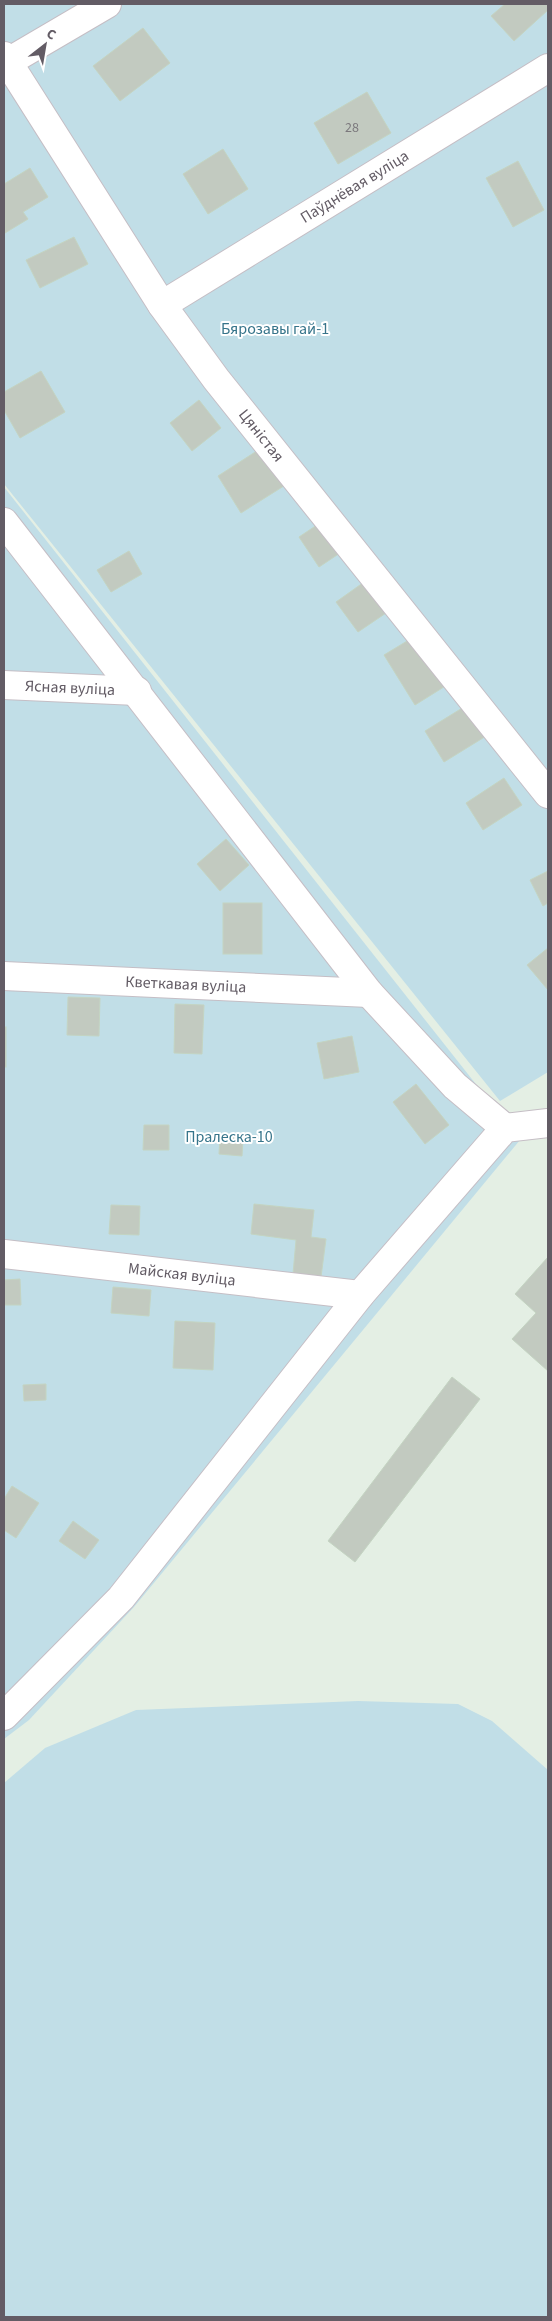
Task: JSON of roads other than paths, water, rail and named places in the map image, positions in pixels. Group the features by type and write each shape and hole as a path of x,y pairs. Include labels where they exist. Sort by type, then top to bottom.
{"street":[{"path":"6,59 106,4"},
{"name":"Цяністая","path":"6,59 162,304 216,379 548,794"},
{"name":"Паўднёвая вуліца","path":"162,304 548,68"},
{"path":"4,522 137,691 369,993 455,1086 505,1128"},
{"name":"Ясная вуліца","path":"4,685 137,691"},
{"name":"Кветкавая вуліца","path":"4,976 369,993"},
{"path":"4,1716 15,1693 122,1598 360,1296 505,1128 548,1123"},
{"name":"Майская вуліца","path":"4,1254 360,1296"}],"park label":[{"name":"Бярозавы гай-1","path":"275,329"},
{"name":"Пралеска-10","path":"229,1137"}]}
